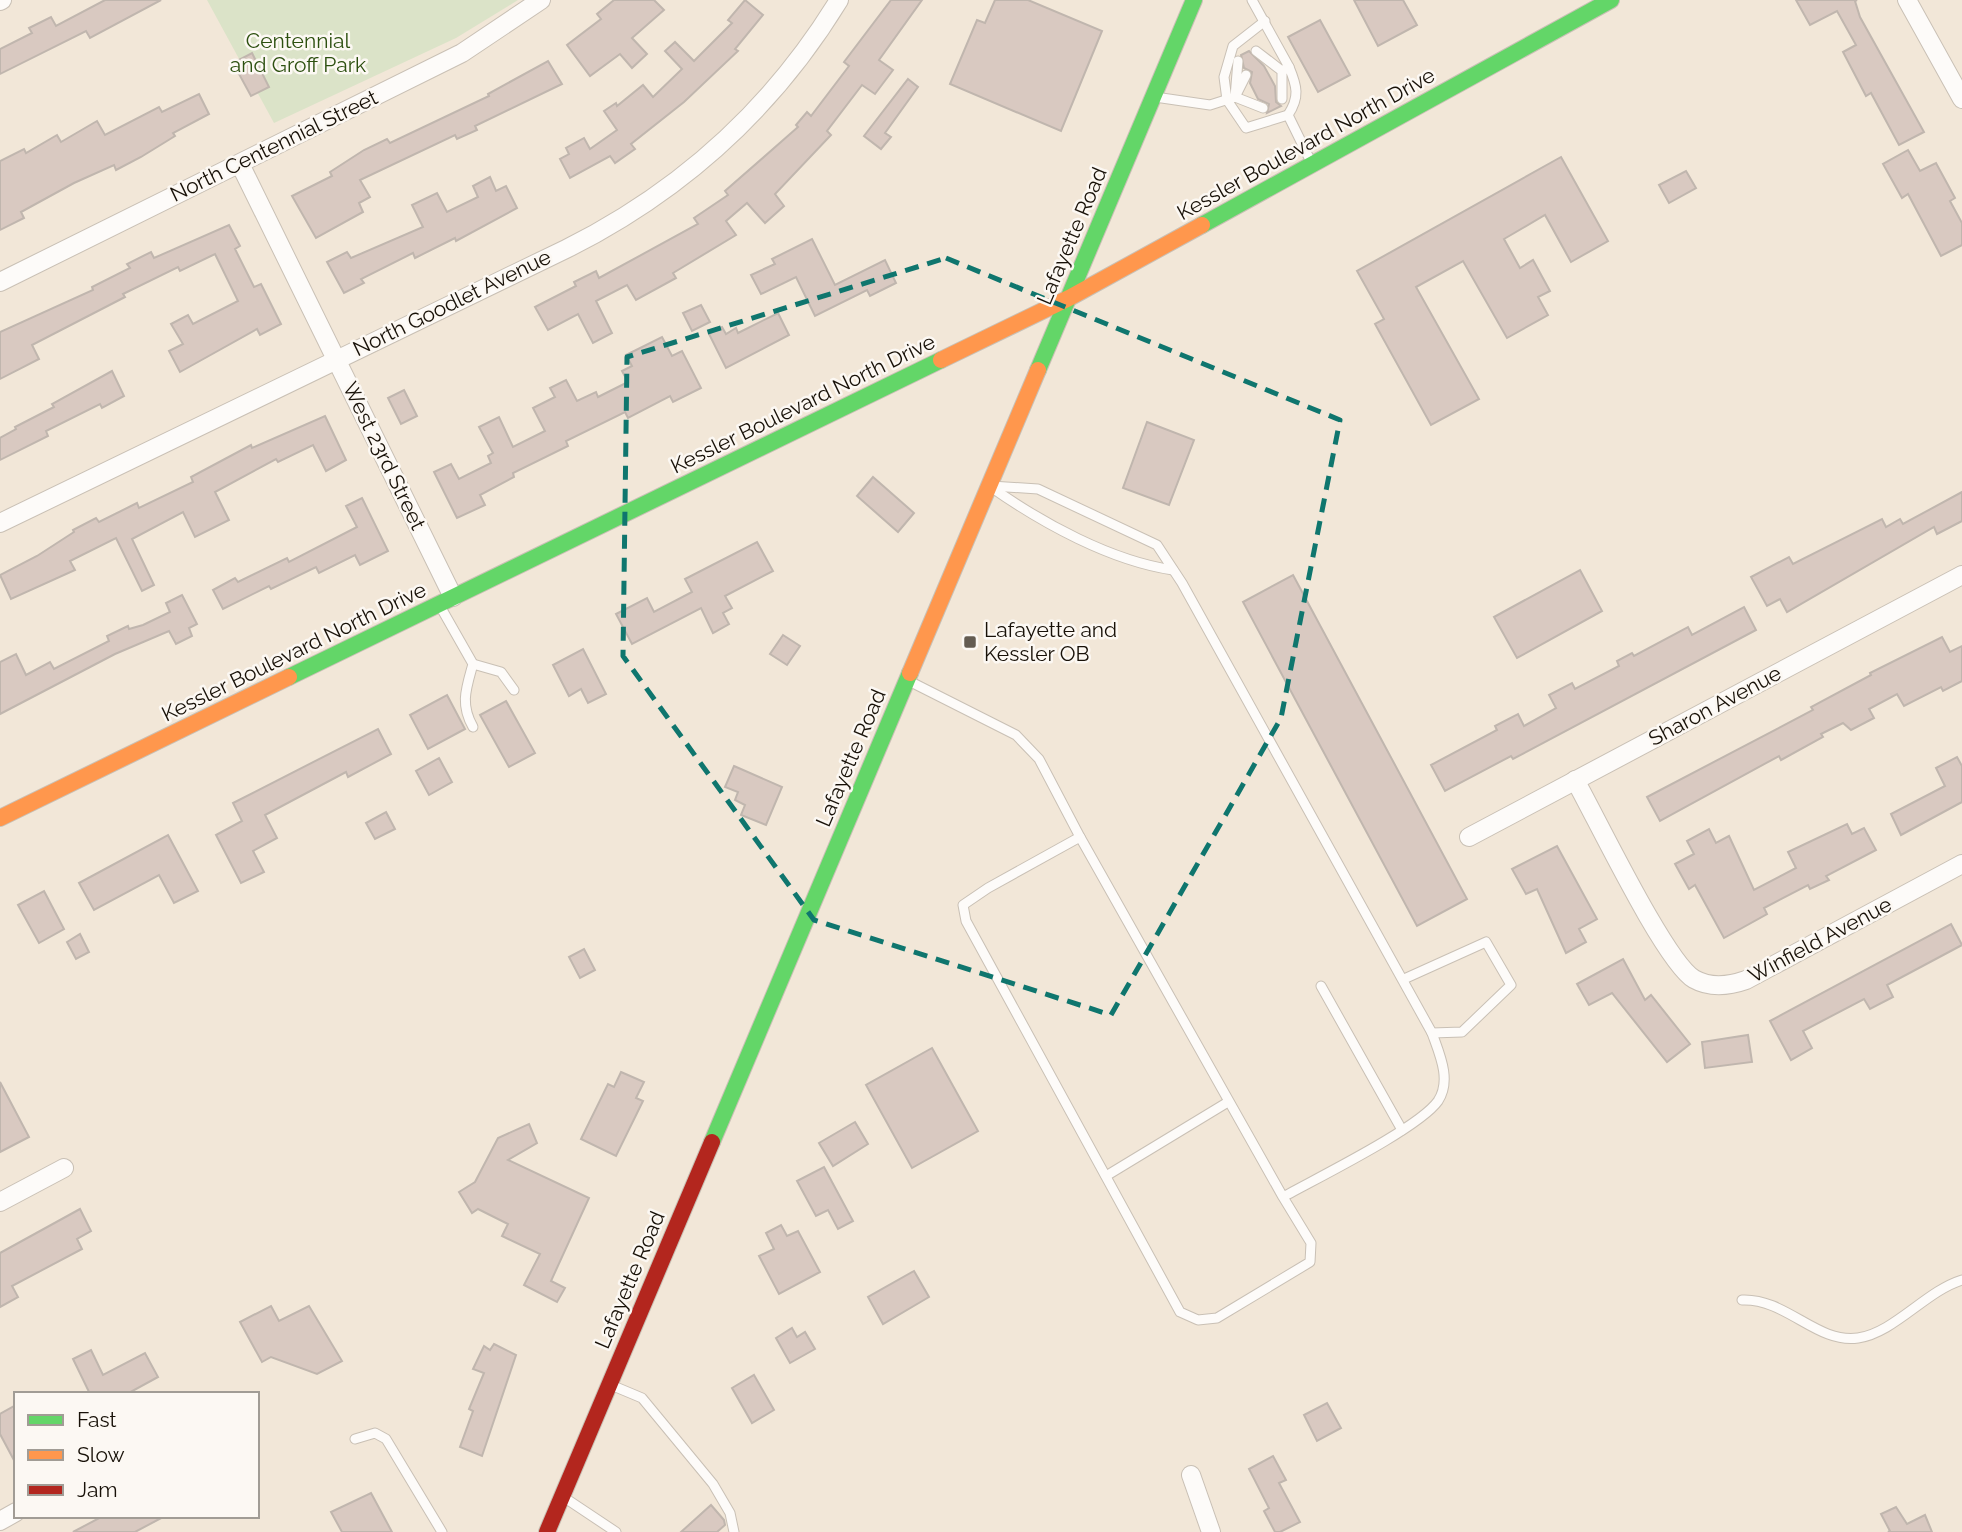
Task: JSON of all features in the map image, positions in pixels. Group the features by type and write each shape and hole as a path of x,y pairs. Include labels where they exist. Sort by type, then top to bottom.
{"main road":[{"name":"Lafayette Road","path":"547,1532 1194,0"},
{"name":"Kessler Boulevard North Drive","path":"0,818 1069,298 1611,0"}],"street":[{"name":"North Centennial Street","path":"0,282 462,53 541,0"},
{"name":"North Goodlet Avenue","path":"0,523 582,241 657,196 717,148 767,98 811,44 839,0"},
{"path":"1908,0 1962,99"},
{"name":"West 23rd Street","path":"240,163 336,359 446,601"},
{"name":"Sharon Avenue","path":"1469,837 1962,575"},
{"name":"Winfield Avenue","path":"1575,780 1675,962 1703,983 1729,985 1746,980 1962,864"},
{"path":"0,1202 64,1168"},
{"path":"1191,1475 1211,1532"}],"lane":[{"path":"1252,0 1265,21 1285,69 1298,87 1295,104 1288,115 1246,128 1224,78 1233,46 1265,21"},
{"path":"1256,51 1285,69"},
{"path":"1231,98 1238,61"},
{"path":"1264,65 1285,69"},
{"path":"1275,87 1285,69"},
{"path":"1282,99 1285,69"},
{"path":"1231,98 1246,75"},
{"path":"1153,97 1210,105 1231,98 1257,97"},
{"path":"1231,98 1263,108"},
{"path":"1288,115 1312,164"},
{"path":"989,486 1036,519 1147,567 1173,570"},
{"path":"989,486 1038,489 1157,545 1404,979 1432,1033 1445,1082 1438,1100 1402,1130 1283,1197"},
{"path":"446,601 473,664 463,694 465,713 473,727"},
{"path":"473,664 501,672 514,690"},
{"path":"907,680 1016,735 1039,758 1080,837 1228,1102 1311,1243 1310,1262 1217,1318 1198,1320 1180,1312 966,921 963,905 988,888 1080,837"},
{"path":"1404,979 1486,942 1511,985 1462,1032 1432,1033"},
{"path":"1321,986 1402,1130"},
{"path":"1106,1176 1228,1102"},
{"path":"1742,1300 1776,1305 1830,1335 1858,1338 1873,1334 1948,1285 1962,1280"},
{"path":"609,1384 642,1398 713,1484 730,1513 734,1532"},
{"path":"355,1438 375,1433 386,1439 442,1532"},
{"path":"562,1496 616,1532"}],"highlighted area":[{"path":"946,258 1340,420 1281,718 1111,1015 814,920 623,656 627,357"}],"green space":[{"name":"Centennial and Groff Park","path":"207,0 518,0 456,38 274,123"}],"building":[{"path":"105,0 161,0 90,38 86,31 0,74 0,49 32,33 29,28 51,17 56,26"},
{"path":"614,0 654,0 664,10 632,38 647,54 632,68 620,54 590,76 567,45 601,19 597,14"},
{"path":"745,0 763,15 735,49 738,51 684,102 631,144 635,149 615,163 610,156 570,178 560,159 569,154 566,148 584,138 590,149 617,130 604,111 616,103 617,106 643,85 653,97 682,69 665,51 675,42 694,61 732,23 728,20"},
{"path":"891,0 922,0 879,60 893,70 875,94 862,85 827,131 831,135 775,194 784,206 765,223 747,203 726,221 736,235 673,273 676,278 636,300 627,285 596,301 612,333 593,343 578,314 548,330 535,307 576,286 574,282 596,271 599,278 698,224 694,218 728,195 725,191 798,127 796,125 807,112 811,116 849,66 844,62"},
{"path":"995,0 1028,0 1102,31 1061,131 950,84 977,20 985,23"},
{"path":"1354,0 1403,0 1417,25 1378,46"},
{"path":"1796,0 1857,0 1855,1 1860,17 1924,132 1899,145 1871,93 1866,96 1843,52 1856,45 1837,11 1810,25"},
{"path":"1320,20 1350,75 1318,92 1288,37"},
{"path":"1249,51 1264,66 1275,86 1276,102 1281,106 1267,113 1269,104 1258,99 1250,83 1252,72 1244,68 1241,55"},
{"path":"252,53 269,87 251,96 233,63"},
{"path":"548,61 562,84 475,126 477,130 457,139 455,135 360,180 370,197 359,203 363,212 316,238 292,196 332,176 330,172 364,150 387,139 390,143 489,96 488,94"},
{"path":"908,79 918,87 885,133 891,137 881,149 864,136"},
{"path":"199,94 209,114 173,133 175,136 141,157 116,170 114,165 74,183 21,212 24,218 0,230 0,161 24,149 26,153 57,135 61,142 97,121 105,135 159,107 162,112"},
{"path":"1908,150 1920,171 1936,163 1955,198 1950,201 1962,223 1962,245 1941,256 1908,194 1902,198 1883,164"},
{"path":"1561,157 1608,241 1571,262 1545,215 1504,239 1520,268 1533,260 1550,291 1538,297 1548,315 1507,338 1463,261 1416,287 1479,399 1431,425 1375,324 1384,319 1357,271"},
{"path":"1686,171 1696,188 1669,203 1659,185"},
{"path":"490,177 496,191 506,186 517,208 456,241 455,238 415,258 413,253 361,279 364,283 344,293 327,262 347,252 351,258 423,227 412,205 437,193 447,212 478,197 473,186"},
{"path":"229,225 240,246 235,249 254,287 261,284 281,324 260,335 257,329 180,372 169,351 183,344 171,324 188,315 193,324 238,301 215,254 180,271 178,267 123,294 125,297 32,345 39,359 0,379 0,332 93,290 92,287 130,268 127,264 151,252 154,258"},
{"path":"812,239 835,285 885,260 896,283 870,296 867,290 815,316 796,277 761,294 751,275 775,264 772,259"},
{"path":"701,305 710,322 692,331 683,313"},
{"path":"778,313 789,335 726,368 709,334 722,327 726,334 736,328 738,333"},
{"path":"662,337 672,356 682,351 701,388 673,402 670,396 628,418 625,412 566,441 568,446 513,473 514,477 480,495 485,505 457,518 434,472 451,464 459,479 491,463 488,456 493,453 479,427 499,417 513,447 545,431 533,408 555,397 550,388 566,380 577,401 596,392 598,397 628,382 622,371 632,366 626,355"},
{"path":"112,371 124,396 102,408 100,404 46,431 48,436 0,460 0,438 54,407 52,404"},
{"path":"404,390 417,416 401,424 388,398"},
{"path":"325,416 346,460 326,471 313,445 278,462 276,459 215,492 229,520 195,537 183,512 132,539 154,585 142,591 116,538 70,561 75,570 11,599 0,575 37,556 74,532 73,530 96,518 99,522 137,503 139,508 193,482 191,477 251,445 252,448"},
{"path":"1147,422 1194,440 1169,505 1123,488"},
{"path":"873,477 914,513 898,532 857,496"},
{"path":"1962,492 1962,521 1937,534 1934,527 1787,612 1780,599 1767,606 1751,577 1789,557 1793,564 1882,519 1886,527 1900,519 1903,524"},
{"path":"362,498 388,551 360,565 355,555 319,573 316,567 223,609 213,590 235,578 238,582 287,558 289,562 357,527 346,506"},
{"path":"757,542 773,571 725,596 732,608 723,613 729,624 713,633 701,608 632,644 616,614 647,598 654,612 692,592 685,579"},
{"path":"1580,570 1602,611 1517,658 1494,617"},
{"path":"1293,575 1467,899 1417,926 1243,602"},
{"path":"182,595 197,624 189,628 192,636 176,644 169,631 115,654 0,714 0,662 16,654 26,675 50,662 54,669 109,641 107,636 128,626 129,629 143,625 170,612 166,603"},
{"path":"1744,607 1756,630 1513,759 1511,756 1445,791 1431,765 1497,730 1495,726 1518,714 1524,726 1556,708 1549,695 1572,683 1575,689 1619,666 1617,661 1632,653 1634,656 1688,627 1692,635"},
{"path":"783,635 800,646 787,665 770,654"},
{"path":"1942,637 1950,652 1962,646 1962,681 1943,691 1941,687 1904,706 1897,694 1869,709 1874,718 1851,730 1843,723 1781,760 1779,756 1660,821 1647,797 1813,710 1811,707 1871,675 1870,673"},
{"path":"583,649 606,694 588,703 581,689 569,696 553,665"},
{"path":"447,695 465,729 428,749 410,715"},
{"path":"506,701 535,753 509,767 480,715"},
{"path":"378,729 391,754 348,777 346,772 265,815 277,838 253,851 264,872 241,883 216,835 242,821 233,803"},
{"path":"1957,757 1962,766 1962,802 1901,835 1891,814 1945,786 1936,768"},
{"path":"439,758 452,782 429,795 416,771"},
{"path":"734,766 782,787 766,825 741,815 745,805 735,800 738,792 725,787"},
{"path":"386,812 395,829 375,839 366,823"},
{"path":"1847,824 1852,834 1864,828 1876,850 1826,876 1829,880 1810,889 1808,885 1764,908 1767,914 1724,938 1695,885 1689,889 1675,864 1694,854 1687,841 1709,829 1716,843 1729,836 1754,890 1796,868 1788,852"},
{"path":"168,835 198,891 174,903 159,875 94,910 79,883"},
{"path":"1557,846 1597,919 1579,929 1586,942 1566,953 1537,889 1526,894 1512,869"},
{"path":"44,891 64,929 39,943 18,905"},
{"path":"1951,924 1962,945 1887,985 1893,997 1870,1009 1864,999 1803,1031 1812,1048 1791,1060 1770,1021"},
{"path":"80,934 89,952 76,959 67,942"},
{"path":"584,949 595,970 580,978 569,957"},
{"path":"1623,959 1645,1000 1651,995 1690,1044 1667,1062 1612,993 1589,1005 1577,984"},
{"path":"1748,1035 1752,1062 1705,1068 1702,1042"},
{"path":"932,1048 978,1131 912,1168 866,1085"},
{"path":"621,1072 644,1082 636,1098 643,1101 616,1156 581,1139 608,1084 614,1087"},
{"path":"0,1082 29,1137 0,1152"},
{"path":"855,1122 868,1144 833,1166 819,1143"},
{"path":"529,1124 537,1143 508,1160 589,1198 551,1281 565,1288 557,1302 524,1285 540,1254 502,1236 508,1224 478,1209 472,1213 459,1192 475,1182 498,1138"},
{"path":"824,1167 853,1221 838,1229 828,1210 816,1216 797,1181"},
{"path":"80,1209 91,1231 77,1239 82,1249 12,1286 18,1297 0,1307 0,1253"},
{"path":"781,1225 787,1236 798,1231 820,1272 779,1294 759,1256 774,1249 766,1233"},
{"path":"914,1271 929,1297 883,1324 868,1297"},
{"path":"271,1306 279,1321 309,1306 342,1361 317,1374 271,1357 262,1362 240,1322"},
{"path":"792,1328 797,1337 805,1332 815,1349 790,1363 776,1338"},
{"path":"494,1344 516,1355 482,1456 460,1447 473,1411 469,1409 484,1373 473,1369 484,1346 490,1350"},
{"path":"91,1350 103,1375 145,1353 158,1377 131,1392 89,1392 73,1359"},
{"path":"754,1375 774,1410 752,1423 732,1388"},
{"path":"1327,1403 1341,1428 1317,1441 1304,1415"},
{"path":"14,1406 14,1460 0,1434 0,1414"},
{"path":"1273,1456 1286,1480 1279,1483 1300,1522 1280,1532 1275,1532 1264,1511 1269,1508 1249,1469"},
{"path":"371,1493 392,1532 342,1532 331,1512"},
{"path":"711,1505 725,1525 717,1532 681,1532"},
{"path":"1896,1507 1907,1524 1925,1515 1932,1532 1888,1532 1890,1531 1881,1514"},
{"path":"99,1518 161,1518 135,1532 73,1532"}],"traffic: fast":[{"path":"1038,370 1194,0"},
{"path":"1202,225 1611,0"},
{"path":"289,677 941,360"},
{"path":"712,1142 910,673"}],"traffic: slow":[{"path":"941,360 1069,298 1202,225"},
{"path":"910,673 1038,370"},
{"path":"0,818 289,677"}],"traffic: jam":[{"path":"547,1532 712,1142"}],"place":[{"name":"Lafayette and Kessler OB","path":"970,642"}]}
